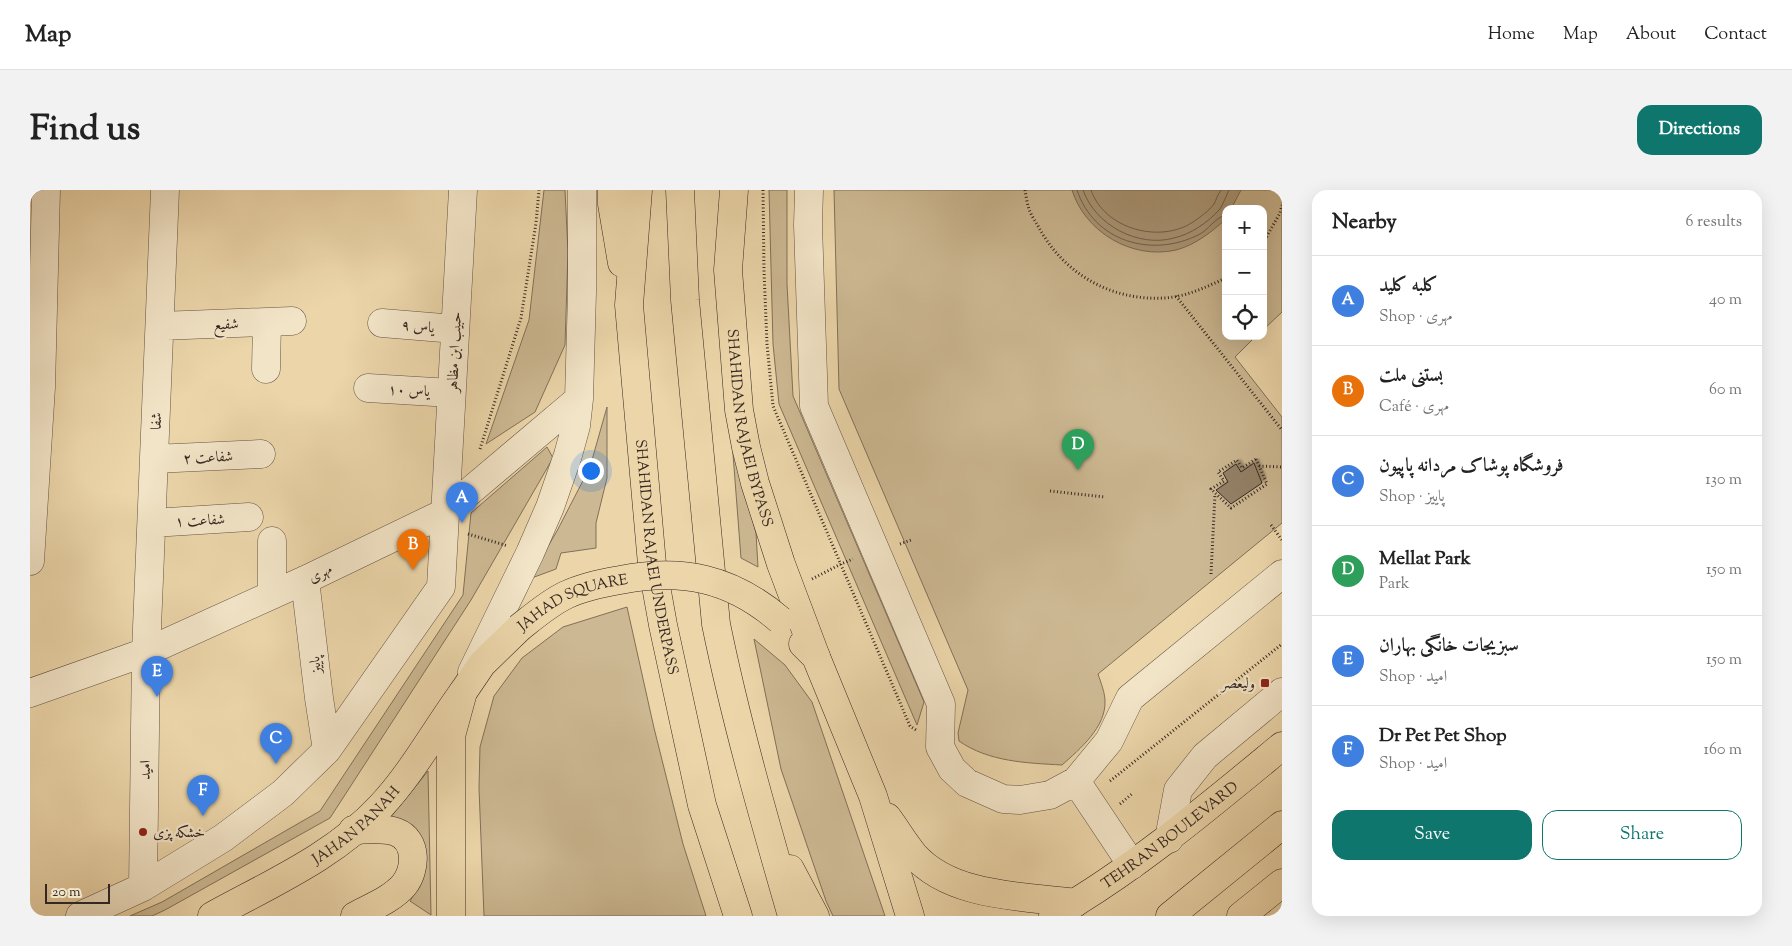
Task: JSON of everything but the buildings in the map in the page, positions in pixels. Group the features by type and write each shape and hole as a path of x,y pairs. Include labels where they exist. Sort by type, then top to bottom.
{"main road":[{"path":"612,190 612,204 629,305"},
{"name":"SHAHIDAN RAJAEI UNDERPASS","path":"638,190 629,305 652,564 662,626 702,804 738,916"},
{"path":"680,190 685,300 716,624 765,822 792,916"},
{"path":"685,300 698,190"},
{"name":"SHAHIDAN RAJAEI BYPASS","path":"734,190 728,270 739,410 755,483 790,591 816,657"},
{"name":"JAHAD SQUARE","path":"451,916 451,736 463,692 482,664 519,628 564,596 599,584 639,576 665,574 688,576 719,584 763,606 780,620 816,657 873,796 910,916"},
{"name":"JAHAN PANAH","path":"212,916 320,856 380,807 413,765 463,692"},
{"name":"TEHRAN BOULEVARD","path":"1064,910 1169,839 1282,746"},
{"path":"873,796 914,855 942,877 977,891 1064,910"},
{"path":"765,822 814,916"},
{"path":"1170,916 1282,825"},
{"path":"353,830 377,829 396,832 404,837 413,852 410,876 403,886 392,896 355,916"},
{"path":"1241,916 1282,883"}],"street":[{"path":"30,561 36,387 38,223 46,190"},
{"name":"شفا","path":"146,652 166,190"},
{"name":"حبیب ابن مظاهر","path":"80,916 143,887 223,838 282,793 328,750 441,587 463,190"},
{"path":"463,692 550,507 576,426 579,400 582,292 582,190"},
{"path":"809,190 808,225 814,406 942,704 940,747 952,769 967,783 1003,799 1020,800 1081,790"},
{"name":"شفیع","path":"160,326 279,322 266,369"},
{"name":"یاس ۹","path":"382,323 455,329"},
{"name":"یاس ۱۰","path":"368,388 451,393"},
{"name":"مهری","path":"30,693 146,652 444,520 579,400"},
{"name":"شفاعت ۲","path":"154,459 261,454"},
{"name":"شفاعت ۱","path":"152,523 249,517"},
{"path":"272,541 272,595"},
{"path":"1081,790 1109,741 1130,698 1282,574"},
{"name":"پاییز","path":"305,580 319,698 328,750"},
{"name":"امید","path":"143,887 146,652"},
{"path":"1169,839 1178,790 1205,756 1282,692"},
{"path":"1081,790 1132,865"}],"path":[{"path":"479,452 521,318 536,223 539,190"},
{"path":"1025,190 1029,209 1048,244 1076,273 1101,287 1129,296 1165,298 1199,291 1222,280"},
{"path":"1267,235 1280,213 1282,205"},
{"path":"1176,296 1282,430"},
{"path":"1256,459 1259,466 1267,484 1230,508 1211,489 1224,481 1218,472 1237,460 1242,468 1256,459"},
{"path":"1259,466 1282,467"},
{"path":"1050,491 1105,497"},
{"path":"1211,574 1215,493"},
{"path":"444,520 530,553"},
{"path":"1271,525 1282,540"},
{"path":"790,591 841,564 911,540"},
{"path":"1081,790 1282,644"}],"shaded area":[{"path":"544,190 565,190 568,252 565,345 535,412 486,444 529,320"},
{"path":"769,190 787,190 787,284 793,396 924,702 917,725 779,404 773,344"},
{"path":"834,190 1282,190 1282,312 1267,326 1267,205 1222,205 1222,340 1252,340 1235,357 1282,417 1282,523 1098,674 1105,698 1101,720 1091,737 1062,765 1022,762 996,757 971,748 959,741 958,733 968,690 839,389"},
{"path":"607,407 607,478 596,523 596,548 561,553 556,569 529,579 557,531 590,467"},
{"path":"732,441 756,533 758,567 741,558"},
{"path":"547,447 553,458 471,600 330,818 165,910 152,916 130,916 162,902 320,811 463,595 471,513"},
{"path":"627,607 654,728 683,844 706,916 484,916 479,788 480,747 494,696 522,658 563,627"},
{"path":"754,639 785,665 812,702 885,916 833,916 826,901 781,769"},
{"path":"428,771 431,915 410,901 419,886 390,818"}],"water":[{"path":"1072,190 1241,190 1233,205 1222,205 1222,222 1208,234 1183,248 1159,252 1143,251 1112,240 1099,230 1078,205"}],"place":[{"name":"Mellat Park","path":"1078,470"},
{"name":"کلبه کلید","path":"462,523"},
{"name":"بستنی ملت","path":"413,570"},
{"name":"ولیعصر","path":"1265,683"},
{"name":"سبزیجات خانگی بهاران","path":"157,697"},
{"name":"فروشگاه پوشاک مردانه پاپیون","path":"276,764"},
{"name":"Dr Pet Pet Shop","path":"203,816"},
{"name":"خشکه پزی","path":"143,832"}]}
